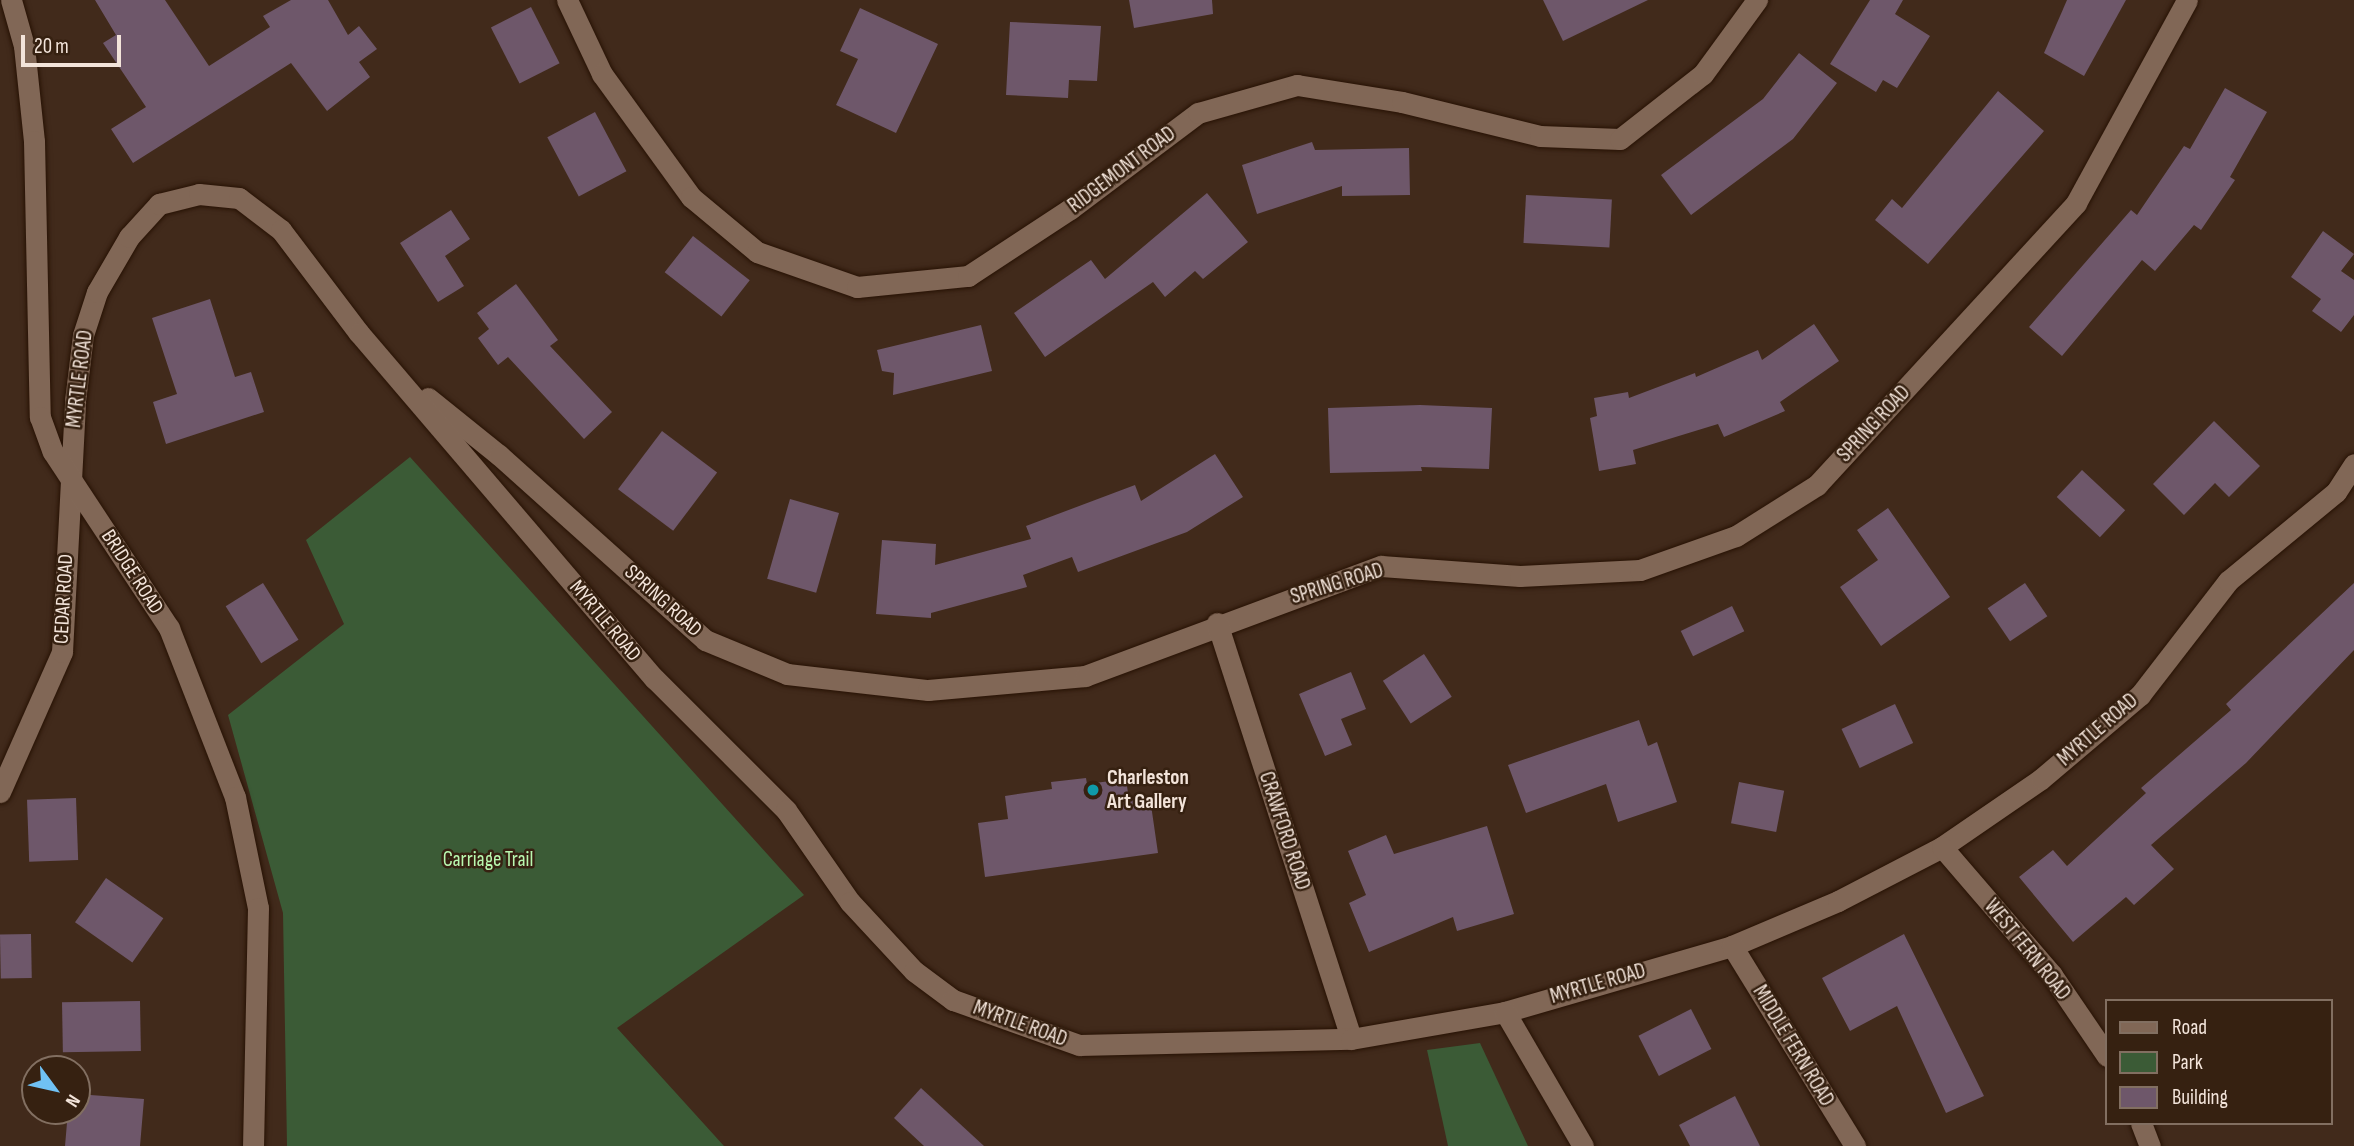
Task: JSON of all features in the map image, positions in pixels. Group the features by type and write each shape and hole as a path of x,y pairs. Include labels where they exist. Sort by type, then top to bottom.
{"street":[{"name":"BRIDGE ROAD","path":"11,0 24,46 34,141 40,417 53,452 169,628 235,797 258,908 253,1146"},
{"name":"RIDGEMONT ROAD","path":"567,0 602,74 691,197 757,252 857,287 968,276 1070,209 1198,113 1297,85 1402,102 1540,136 1620,139 1703,74 1757,0"},
{"name":"SPRING ROAD","path":"388,366 499,455 705,640 787,674 928,690 1085,676 1217,623 1381,566 1520,576 1640,570 1736,537 1817,485 2076,203 2187,0"},
{"name":"MYRTLE ROAD","path":"70,477 83,335 93,303 129,237 159,204 199,194 239,198 281,230 388,366 655,679 786,810 850,902 914,971 953,1000 1079,1045 1351,1039 1505,1012 1732,946 1838,901 1942,847 2041,779 2140,695 2228,581 2336,492 2354,464"},
{"name":"CEDAR ROAD","path":"0,792 62,652 70,477"},
{"path":"2336,492 2354,477"},
{"name":"CRAWFORD ROAD","path":"1217,623 1351,1039"},
{"name":"WEST FERN ROAD","path":"1942,847 2052,975 2106,1055"},
{"name":"MIDDLE FERN ROAD","path":"1732,946 1855,1146"},
{"path":"1505,1012 1583,1146"},
{"path":"2142,1125 2150,1146"}],"green space":[{"name":"Carriage Trail","path":"410,457 804,895 617,1028 724,1146 287,1146 283,913 228,715 344,624 306,540"},
{"path":"1480,1043 1528,1146 1448,1146 1427,1050"}],"building":[{"path":"95,0 165,0 209,66 270,27 263,16 291,0 328,0 348,35 359,26 377,49 359,62 370,77 327,111 291,63 133,163 111,129 146,107 103,43 116,35"},
{"path":"1129,0 1212,0 1213,14 1134,28"},
{"path":"1543,0 1648,0 1563,41"},
{"path":"1870,0 1903,0 1895,14 1930,36 1897,88 1883,80 1876,92 1830,64"},
{"path":"2067,0 2126,0 2084,76 2044,53"},
{"path":"531,7 560,63 520,84 491,27"},
{"path":"860,8 938,44 896,133 836,105 858,59 840,51"},
{"path":"1010,22 1101,26 1097,81 1069,80 1068,98 1006,95"},
{"path":"1799,53 1837,83 1793,139 1691,215 1661,175 1763,99"},
{"path":"2225,88 2267,112 2230,177 2235,180 2201,230 2194,225 2155,271 2142,260 2062,356 2029,327 2131,210 2137,215 2184,146 2190,149"},
{"path":"1998,91 2044,131 1928,264 1875,220 1892,199 1902,208"},
{"path":"595,112 626,171 579,197 547,137"},
{"path":"1312,142 1315,150 1409,148 1410,195 1342,196 1342,186 1257,214 1242,165"},
{"path":"1207,193 1248,242 1203,279 1195,271 1165,297 1153,282 1045,357 1014,313 1091,260 1105,279"},
{"path":"1526,195 1612,200 1609,247 1523,243"},
{"path":"451,210 470,239 445,256 464,286 438,302 400,243"},
{"path":"2323,231 2354,254 2341,271 2354,280 2354,315 2341,332 2312,311 2321,299 2291,277"},
{"path":"693,236 750,280 721,317 665,272"},
{"path":"516,284 558,340 550,346 612,412 584,439 508,357 498,365 478,338 489,329 477,313"},
{"path":"210,299 235,377 251,372 264,412 166,444 153,402 177,394 152,318"},
{"path":"1814,324 1839,361 1780,402 1785,411 1724,437 1718,424 1633,450 1636,464 1599,471 1590,418 1597,416 1594,398 1628,392 1629,398 1695,373 1696,377 1758,350 1762,360"},
{"path":"981,325 992,371 893,395 894,373 882,371 877,350"},
{"path":"1420,405 1492,408 1489,469 1421,467 1422,471 1330,473 1328,408"},
{"path":"2214,421 2260,466 2229,497 2215,483 2184,515 2153,484"},
{"path":"662,431 717,473 673,531 618,489"},
{"path":"1215,454 1243,497 1187,532 1078,572 1072,557 1023,575 1027,587 931,613 931,618 876,614 882,540 936,544 935,565 1031,539 1026,526 1135,485 1141,501"},
{"path":"2082,470 2125,510 2100,537 2057,497"},
{"path":"790,499 839,513 816,593 767,579"},
{"path":"1888,508 1950,597 1881,646 1840,587 1878,560 1857,530"},
{"path":"263,583 299,640 261,663 226,606"},
{"path":"2025,583 2047,616 2010,641 1988,608"},
{"path":"2354,583 2354,650 2246,763 2151,845 2174,869 2134,905 2126,897 2073,942 2019,877 2053,850 2067,866 2146,793 2141,788 2231,710 2226,704"},
{"path":"1732,606 1744,631 1693,656 1681,631"},
{"path":"1424,654 1452,697 1411,723 1383,681"},
{"path":"1351,672 1366,709 1341,719 1352,745 1325,756 1299,694"},
{"path":"1895,704 1913,743 1860,768 1842,729"},
{"path":"1639,720 1648,746 1657,742 1677,802 1618,822 1606,784 1526,813 1508,765"},
{"path":"1086,778 1087,784 1126,779 1129,800 1150,798 1158,853 985,877 978,823 1008,819 1005,796 1052,789 1051,782"},
{"path":"1739,782 1784,791 1776,832 1731,823"},
{"path":"76,798 78,860 29,862 27,800"},
{"path":"1487,826 1514,914 1457,931 1453,917 1369,952 1349,903 1366,895 1348,851 1386,835 1394,854"},
{"path":"106,878 163,918 132,962 75,922"},
{"path":"31,934 32,978 1,979 0,935"},
{"path":"1904,934 1984,1096 1946,1113 1897,1006 1850,1031 1822,978"},
{"path":"140,1001 141,1051 63,1052 62,1002"},
{"path":"1691,1009 1711,1049 1659,1076 1638,1036"},
{"path":"921,1088 984,1146 924,1146 894,1118"},
{"path":"91,1095 144,1099 140,1146 65,1146 67,1125 91,1125"},
{"path":"1735,1096 1760,1146 1690,1146 1679,1125"}],"place":[{"name":"Charleston Art Gallery","path":"1093,790"}]}
